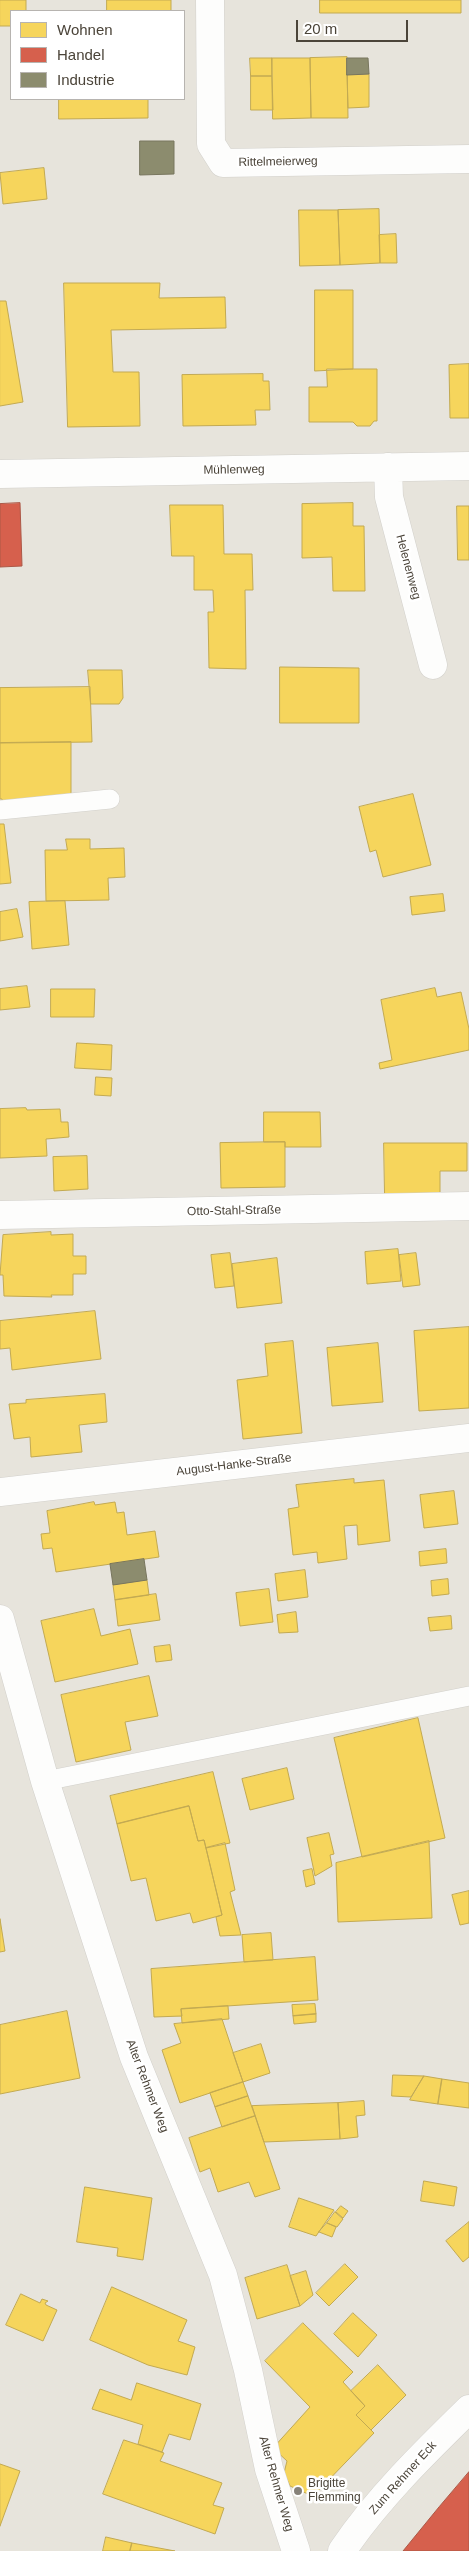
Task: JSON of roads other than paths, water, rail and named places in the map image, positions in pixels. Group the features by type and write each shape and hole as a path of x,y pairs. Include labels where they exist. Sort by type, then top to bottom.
{"street":[{"name":"Rittelmeierweg","path":"210,0 211,144 223,163 469,159"},
{"name":"Mühlenweg","path":"0,474 469,466"},
{"name":"Helenenweg","path":"388,467 389,497 434,665"},
{"name":"Otto-Stahl-Straße","path":"0,1215 469,1206"},
{"name":"August-Hanke-Straße","path":"0,1492 469,1438"},
{"name":"Alter Rehmer Weg","path":"0,1619 7,1678 45,1781 134,2056 223,2274 248,2370 269,2468 296,2551"},
{"name":"Zum Rehmer Eck","path":"342,2551 357,2528 431,2446 469,2408"}],"lane":[{"path":"0,810 110,799"},
{"path":"45,1781 469,1696"}],"place":[{"name":"Brigitte Flemming","path":"298,2491"}]}
